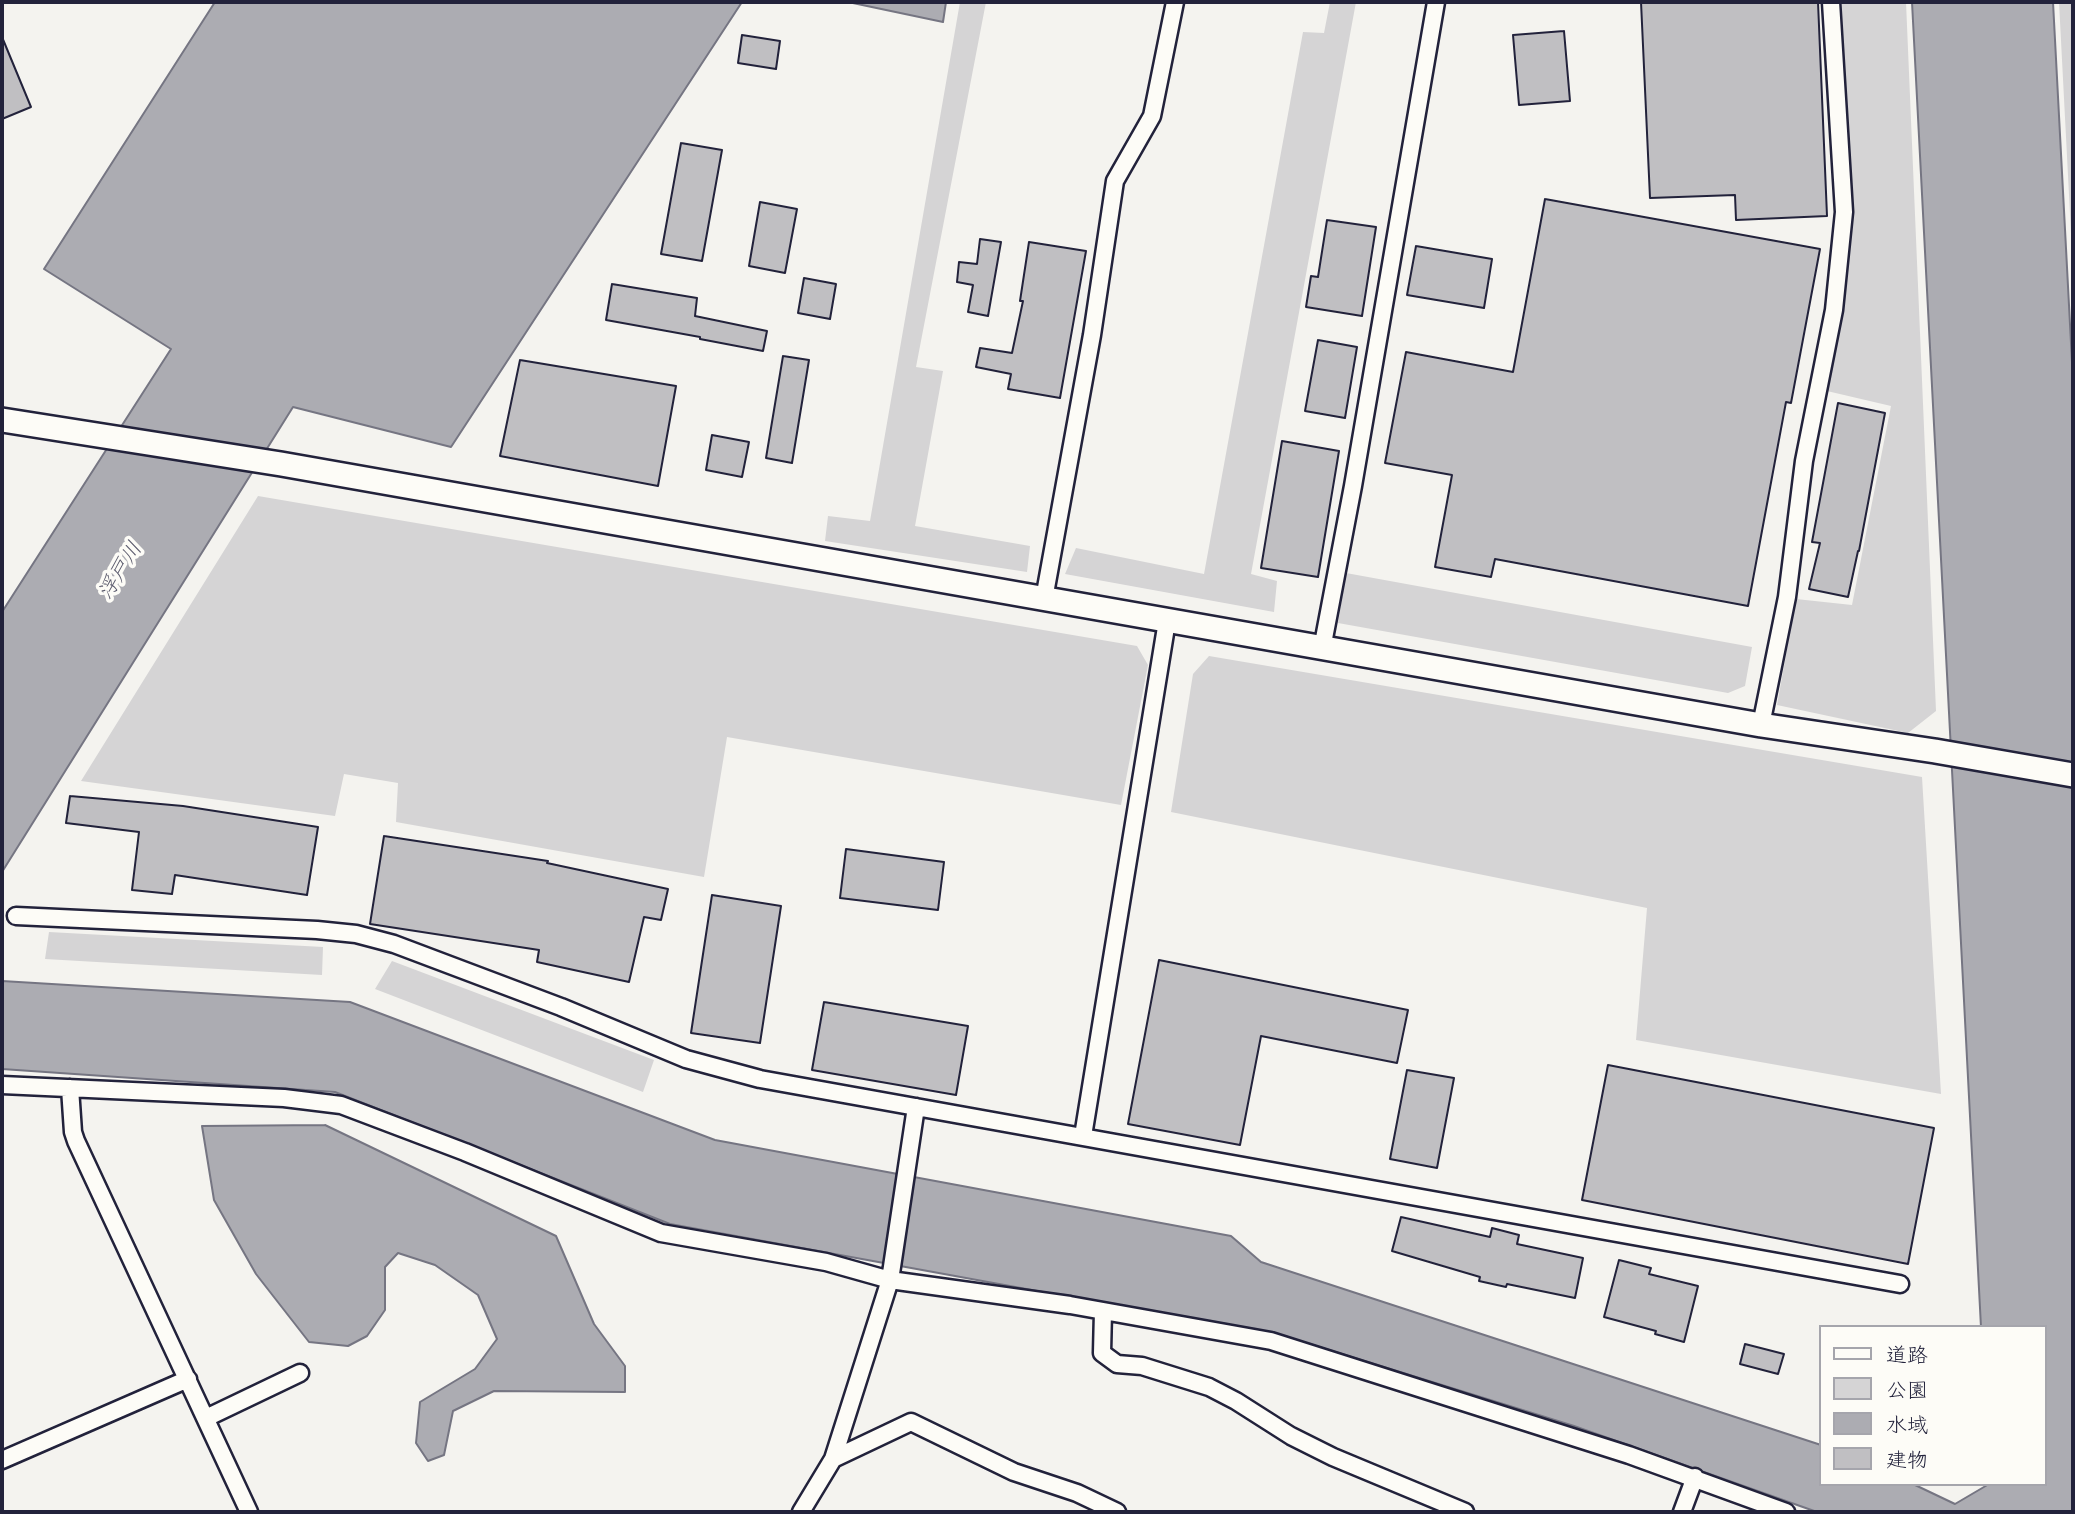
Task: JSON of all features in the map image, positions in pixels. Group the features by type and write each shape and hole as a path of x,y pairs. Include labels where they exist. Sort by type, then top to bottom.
{"street":[{"path":"1044,599 1092,335 1115,181 1152,116 1175,2"},
{"path":"1322,649 1353,486 1436,2"},
{"path":"1761,725 1787,597 1804,461 1833,310 1844,212 1832,2"},
{"path":"2,420 281,464 1322,649 1761,725 2073,775"},
{"path":"1083,1136 1167,621"},
{"path":"16,915 356,934 394,944 561,1007 686,1059 760,1079 1900,1284"},
{"path":"2,1085 284,1098 341,1105 478,1157 662,1233 826,1262 890,1280 1103,1311 1271,1341 1695,1477 1786,1512"},
{"path":"70,1088 76,1141 250,1512"},
{"path":"801,1512 833,1459 890,1280 916,1107"},
{"path":"1103,1311 1102,1353 1116,1364 1142,1366 1209,1387 1291,1436 1333,1457 1465,1512"},
{"path":"206,1418 299,1373"},
{"path":"2,1460 188,1379"},
{"path":"833,1459 911,1422 1014,1472 1077,1493 1117,1512"},
{"path":"1682,1512 1695,1477"}],"green space":[{"path":"960,2 986,2 916,367 943,371 915,526 1030,546 1027,572 825,541 828,516 870,521"},
{"path":"1330,2 1356,2 1251,574 1277,581 1274,612 1065,574 1076,548 1204,574 1303,32 1324,33"},
{"path":"1840,2 1906,2 1936,711 1908,733 1777,705 1796,599 1852,605 1891,406 1827,391 1842,313 1853,211"},
{"path":"2059,2 2073,2 2073,272"},
{"path":"258,496 1137,646 1148,665 1121,805 727,737 704,877 396,822 398,783 344,774 335,816 81,781"},
{"path":"1346,573 1752,647 1745,686 1728,693 1338,623"},
{"path":"1209,656 1922,777 1941,1094 1636,1040 1647,908 1171,812 1193,674"},
{"path":"49,932 323,947 322,975 45,959"},
{"path":"392,961 654,1060 643,1092 375,989"}],"water":[{"name":"浮戸川","path":"215,2 742,2 451,447 293,407 2,872 2,612 171,349 44,269"},
{"path":"848,2 946,2 943,22"},
{"path":"1912,2 2053,2 2073,381 2073,1512 1817,1512 1574,1426 1284,1336 670,1224 335,1092 2,1069 2,981 350,1002 715,1140 1231,1236 1261,1262 1820,1445 1820,1486 1917,1486 1955,1504 1986,1486 2047,1486 2047,1325 1981,1325"},
{"path":"325,1125 556,1236 594,1324 625,1366 625,1392 494,1391 453,1411 444,1455 428,1461 416,1443 420,1402 475,1369 497,1339 478,1295 435,1265 398,1253 385,1267 385,1310 367,1336 348,1346 309,1342 256,1274 214,1200 202,1126"}],"building":[{"path":"1641,2 1818,2 1827,216 1736,220 1735,195 1650,198"},
{"path":"1564,31 1570,101 1519,105 1513,35"},
{"path":"742,35 780,41 776,69 738,63"},
{"path":"2,37 31,107 2,119"},
{"path":"681,143 722,150 702,261 661,254"},
{"path":"1545,199 1820,249 1791,403 1786,402 1748,606 1495,559 1491,577 1435,567 1452,475 1385,463 1406,352 1513,372"},
{"path":"760,202 797,209 785,273 749,266"},
{"path":"1327,220 1376,227 1362,316 1306,307 1311,276 1318,277"},
{"path":"980,239 1001,242 988,316 968,312 973,285 957,282 959,262 977,264"},
{"path":"1029,242 1086,251 1060,398 1008,389 1011,374 976,367 980,348 1012,353 1023,301 1020,301"},
{"path":"1416,246 1492,259 1484,308 1407,295"},
{"path":"804,278 836,284 830,319 798,313"},
{"path":"612,284 697,298 695,316 767,331 763,351 606,320"},
{"path":"1318,340 1357,347 1345,418 1305,411"},
{"path":"783,356 809,360 792,463 766,458"},
{"path":"520,360 676,386 658,486 500,456"},
{"path":"1838,403 1885,413 1848,597 1809,589 1820,543 1812,542"},
{"path":"712,435 749,442 742,477 706,470"},
{"path":"1282,441 1339,451 1318,577 1261,568"},
{"path":"70,796 183,806 318,827 307,895 175,875 172,894 132,890 139,832 66,823"},
{"path":"384,836 548,861 547,863 668,889 661,920 644,917 629,982 537,962 539,950 370,924"},
{"path":"846,849 944,862 938,910 840,898"},
{"path":"712,895 781,906 760,1043 691,1033"},
{"path":"1159,960 1408,1010 1397,1063 1261,1036 1240,1145 1128,1124"},
{"path":"824,1002 968,1026 956,1095 812,1070"},
{"path":"1608,1065 1934,1128 1908,1264 1582,1200"},
{"path":"1407,1070 1454,1078 1437,1168 1390,1159"},
{"path":"1401,1217 1490,1237 1492,1228 1519,1235 1517,1244 1583,1258 1575,1298 1479,1281 1480,1277 1392,1251"},
{"path":"1619,1260 1651,1268 1649,1274 1698,1286 1684,1342 1655,1334 1656,1331 1604,1317"},
{"path":"1745,1344 1784,1354 1778,1374 1740,1364"}]}
